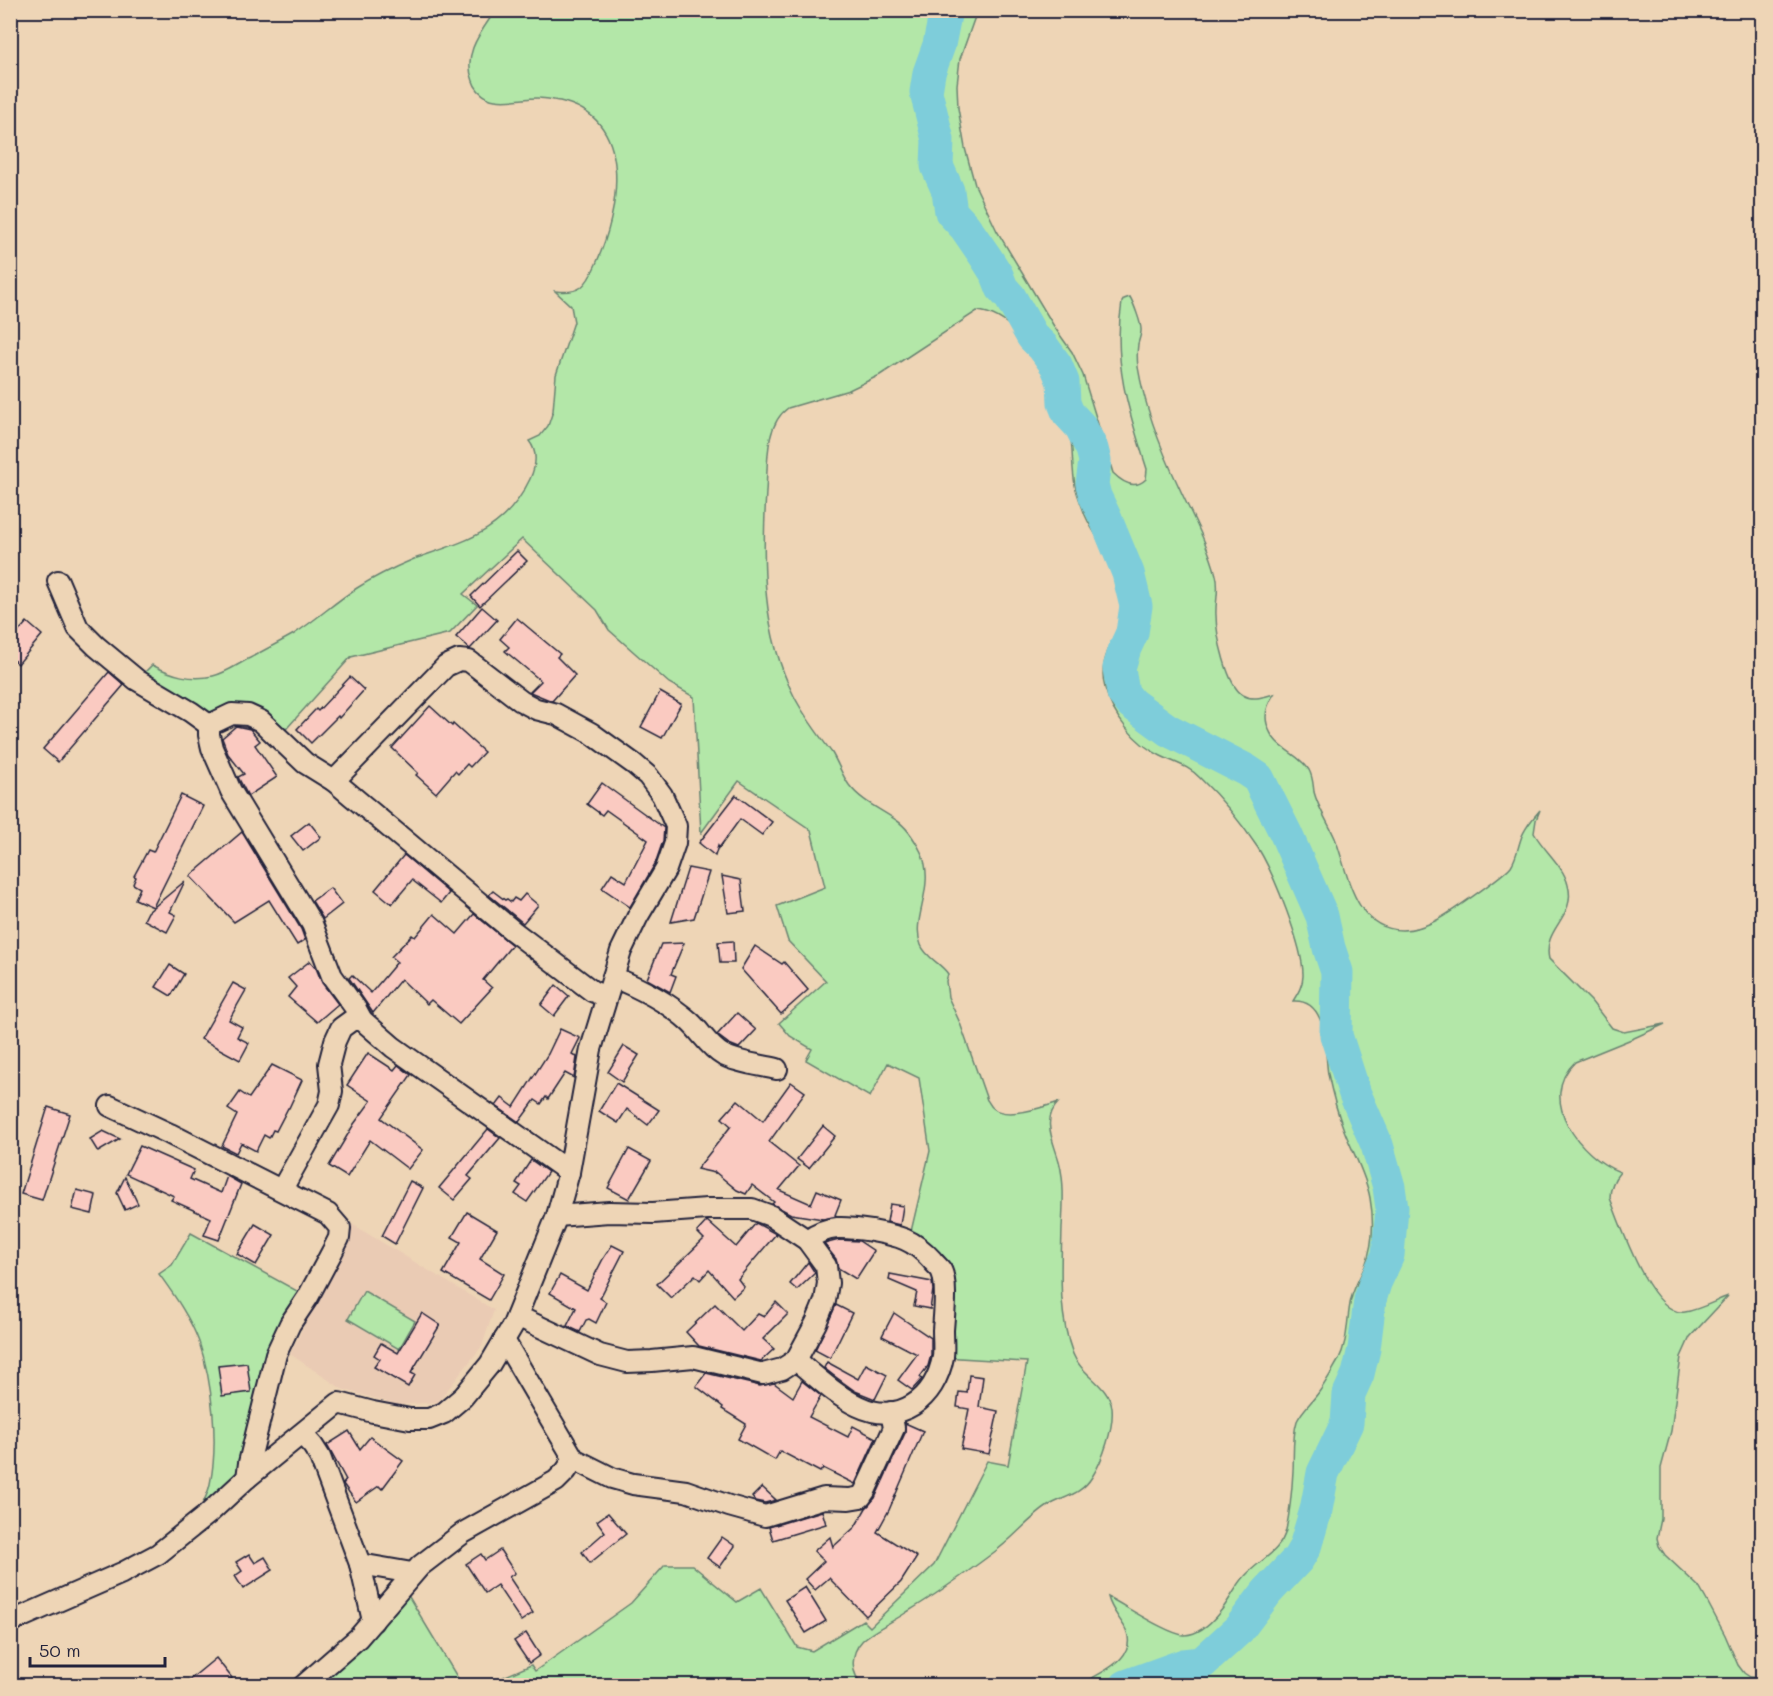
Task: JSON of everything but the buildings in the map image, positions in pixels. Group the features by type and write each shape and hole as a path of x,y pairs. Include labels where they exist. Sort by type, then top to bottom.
{"street":[{"path":"58,581 78,628 96,646 137,680 192,712 209,725"},
{"path":"10,1622 122,1573 158,1554 224,1501 247,1478 339,1402 373,1412 410,1419 429,1419 444,1413 463,1397 490,1364 504,1340 517,1316 557,1216 569,1172 591,1049 606,997 629,933 666,870 675,843 676,826 662,795 648,776 613,747 556,714 537,709 521,701 469,662 459,660 446,666 334,781"},
{"path":"209,725 232,714 248,715 261,721 305,763 334,781 513,931 592,991 606,997"},
{"path":"209,725 208,735 212,748 231,791 312,924 332,976 362,1020 393,1047 569,1172"},
{"path":"614,977 637,987 668,1006 690,1022 722,1054 777,1069"},
{"path":"282,1190 329,1105 332,1091 329,1064 341,1028 352,1020 362,1020"},
{"path":"110,1106 328,1214 340,1228 339,1238 308,1297 290,1324 276,1354 247,1478"},
{"path":"517,1316 600,1355 627,1362 693,1357 764,1374 782,1369 796,1360 825,1301 828,1283 825,1266 807,1240 771,1216 752,1209 707,1209 653,1213 609,1212 557,1216"},
{"path":"796,1360 817,1378 860,1407 891,1412 907,1409 920,1400 937,1375 943,1357 945,1298 942,1272 921,1248 909,1240 860,1229 833,1228 820,1231 807,1240"},
{"path":"504,1340 574,1459 612,1478 633,1484 686,1491 765,1516 824,1498 861,1497 894,1428 891,1412"},
{"path":"302,1434 320,1457 360,1563 373,1621"},
{"path":"303,1686 333,1661 373,1621 412,1574 463,1533 556,1481 566,1472 574,1459"},
{"path":"360,1563 412,1574"}],"shaded area":[{"path":"350,1223 494,1310 482,1346 438,1402 398,1405 342,1389 290,1354 321,1291"}],"green space":[{"path":"495,11 977,11 960,59 957,85 958,108 965,148 975,185 997,231 1055,328 1072,352 1083,375 1113,473 1121,480 1133,485 1146,479 1147,469 1124,387 1119,346 1122,302 1130,297 1141,328 1138,364 1149,413 1166,458 1204,541 1216,575 1217,624 1227,671 1237,690 1247,697 1274,694 1266,712 1270,733 1280,745 1298,758 1309,770 1318,804 1335,838 1355,896 1363,909 1373,920 1386,927 1402,930 1420,927 1437,920 1498,878 1511,866 1524,832 1540,810 1534,833 1566,878 1569,896 1568,906 1550,939 1549,959 1591,1001 1612,1028 1624,1032 1665,1024 1575,1062 1564,1077 1560,1093 1562,1109 1568,1125 1578,1140 1591,1154 1620,1172 1612,1184 1610,1198 1638,1266 1660,1300 1672,1310 1685,1312 1728,1296 1690,1337 1681,1357 1671,1431 1661,1468 1661,1519 1657,1538 1665,1555 1699,1587 1744,1673 1750,1677 1762,1678 1762,1682 1757,1686 1079,1685 1116,1663 1128,1647 1128,1637 1124,1626 1108,1597 1169,1631 1190,1634 1212,1621 1245,1576 1269,1555 1283,1538 1290,1508 1295,1427 1302,1413 1322,1388 1342,1353 1351,1299 1370,1250 1372,1215 1366,1181 1344,1130 1333,1095 1328,1074 1325,1039 1319,1017 1313,1008 1305,1003 1293,1001 1302,983 1302,963 1293,930 1272,874 1252,839 1208,786 1191,770 1151,751 1142,744 1126,728 1113,708 1103,676 1107,653 1123,609 1124,597 1119,576 1090,525 1078,497 1073,474 1070,435 1053,400 1041,366 1028,345 1010,326 988,313 977,311 880,375 849,390 788,408 780,415 771,435 768,458 764,545 767,597 770,622 783,672 802,711 832,753 854,791 904,826 921,852 926,878 918,935 923,950 948,974 946,981 948,997 960,1023 987,1100 993,1108 1007,1113 1016,1113 1059,1102 1051,1115 1050,1130 1061,1169 1063,1186 1061,1276 1065,1324 1077,1361 1110,1400 1112,1416 1104,1453 1092,1477 1083,1488 1048,1506 972,1569 862,1641 855,1652 853,1664 856,1676 864,1685 485,1685 531,1665 535,1671 631,1603 665,1565 692,1565 737,1602 761,1588 797,1647 812,1651 863,1620 870,1627 934,1565 987,1461 1008,1465 1027,1362 943,1357 942,1272 909,1240 930,1151 919,1078 888,1063 870,1097 806,1060 812,1049 790,1036 779,1023 826,981 788,941 777,906 825,887 811,830 739,781 701,833 694,697 669,683 609,630 597,610 522,539 463,594 477,605 450,633 351,657 279,737 261,721 209,725 137,680 152,665 167,672 189,677 213,676 227,671 294,634 370,580 407,562 467,540 482,532 508,511 520,497 530,479 535,459 534,450 529,441 540,436 548,426 553,411 556,375 574,322 571,306 555,291 576,290 585,283 592,272 611,219 616,170 611,147 601,127 585,111 560,101 546,99 494,100 485,96 477,88 470,71 471,53 479,35"},
{"path":"191,1233 308,1297 290,1324 249,1463 196,1517 208,1492 213,1468 214,1431 211,1393 199,1342 181,1306 159,1274 172,1265"},
{"path":"364,1291 415,1321 399,1349 348,1319"},
{"path":"403,1587 462,1685 303,1686"}],"waterway":[{"path":"946,10 926,92 938,140 937,166 948,191 951,212 965,227 985,256 1032,336 1056,365 1063,382 1064,403 1068,413 1081,427 1092,449 1095,461 1092,484 1095,496 1128,573 1136,606 1132,633 1119,668 1123,693 1131,703 1168,730 1258,778 1286,834 1322,916 1337,972 1336,1035 1355,1094 1377,1145 1389,1187 1392,1208 1388,1255 1370,1300 1364,1349 1358,1374 1349,1394 1347,1423 1323,1473 1316,1510 1305,1547 1298,1559 1267,1592 1239,1629 1202,1663 1184,1665 1126,1686"}]}
